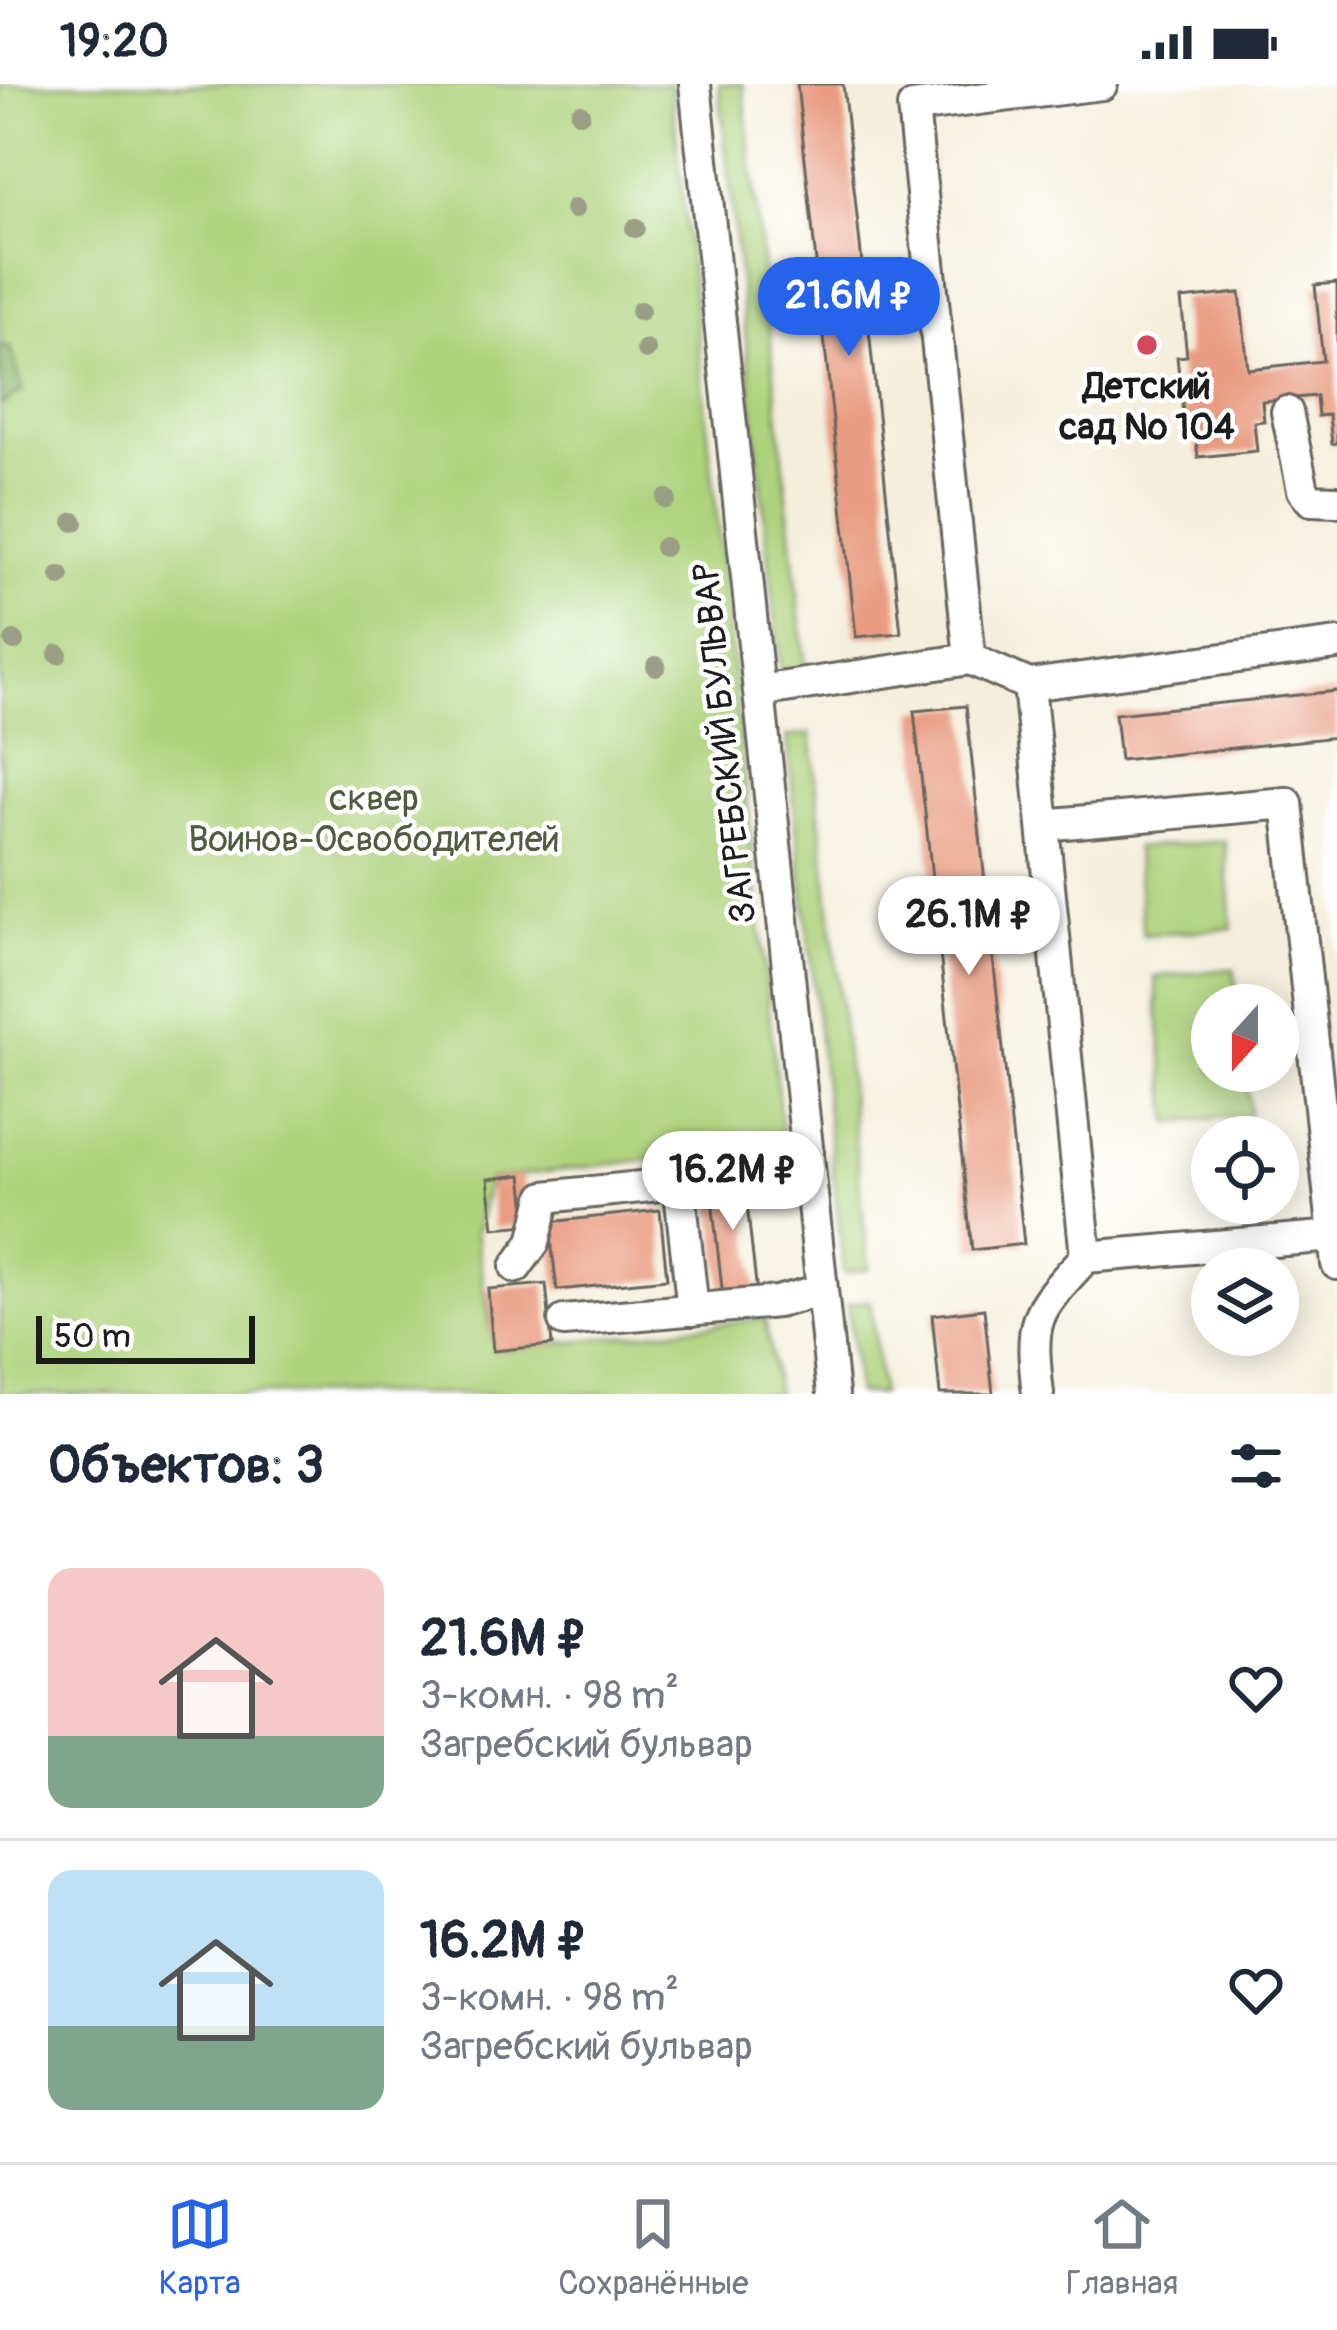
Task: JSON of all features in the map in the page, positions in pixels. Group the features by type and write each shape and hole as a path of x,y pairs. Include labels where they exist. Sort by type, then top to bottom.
{"street":[{"name":"ЗАГРЕБСКИЙ БУЛЬВАР","path":"694,84 833,1394"},
{"path":"970,659 913,107 1102,84"},
{"path":"1287,412 1303,490 1311,500 1337,501"},
{"path":"759,691 970,659 1029,686 1337,644"},
{"path":"1029,686 1086,1257"},
{"path":"1038,1394 1032,1345 1041,1305 1086,1257 1189,1239 1335,1250 1287,803 1043,825"},
{"path":"517,1267 534,1242 544,1197 679,1183 700,1164 808,1152"},
{"path":"679,1183 693,1310"},
{"path":"564,1321 777,1302 822,1290"}],"green space":[{"name":"сквер Воинов-Освободителей","path":"0,84 671,84 783,1143 489,1179 476,1234 494,1351 760,1319 765,1320 777,1394 0,1394"},
{"path":"719,84 743,84 806,673 781,674"},
{"path":"0,345 10,347 23,390 0,406"},
{"path":"811,734 869,1269 844,1273 787,737"},
{"path":"1225,841 1232,928 1143,935 1136,848"},
{"path":"1234,969 1236,984 1191,984 1191,1092 1247,1092 1250,1114 1191,1116 1191,1121 1170,1123 1155,977"},
{"path":"870,1301 881,1394 857,1394 848,1304"}],"building":[{"path":"797,84 843,84 901,633 856,637"},
{"path":"1337,283 1337,443 1332,444 1329,415 1318,416 1316,396 1262,401 1264,421 1254,422 1257,451 1198,457 1195,430 1185,431 1177,357 1187,356 1181,299 1240,293 1248,369 1323,361 1315,285"},
{"path":"1337,691 1337,737 1120,760 1115,714"},
{"path":"966,706 1024,1244 972,1250 914,711"},
{"path":"743,1169 757,1293 723,1297 709,1173"},
{"path":"522,1175 528,1225 494,1228 488,1179"},
{"path":"660,1210 667,1279 557,1290 549,1222"},
{"path":"546,1284 552,1345 493,1351 488,1289"},
{"path":"984,1309 993,1394 940,1394 932,1315"}],"place":[{"name":"Детский сад № 104","path":"1147,345"}]}
